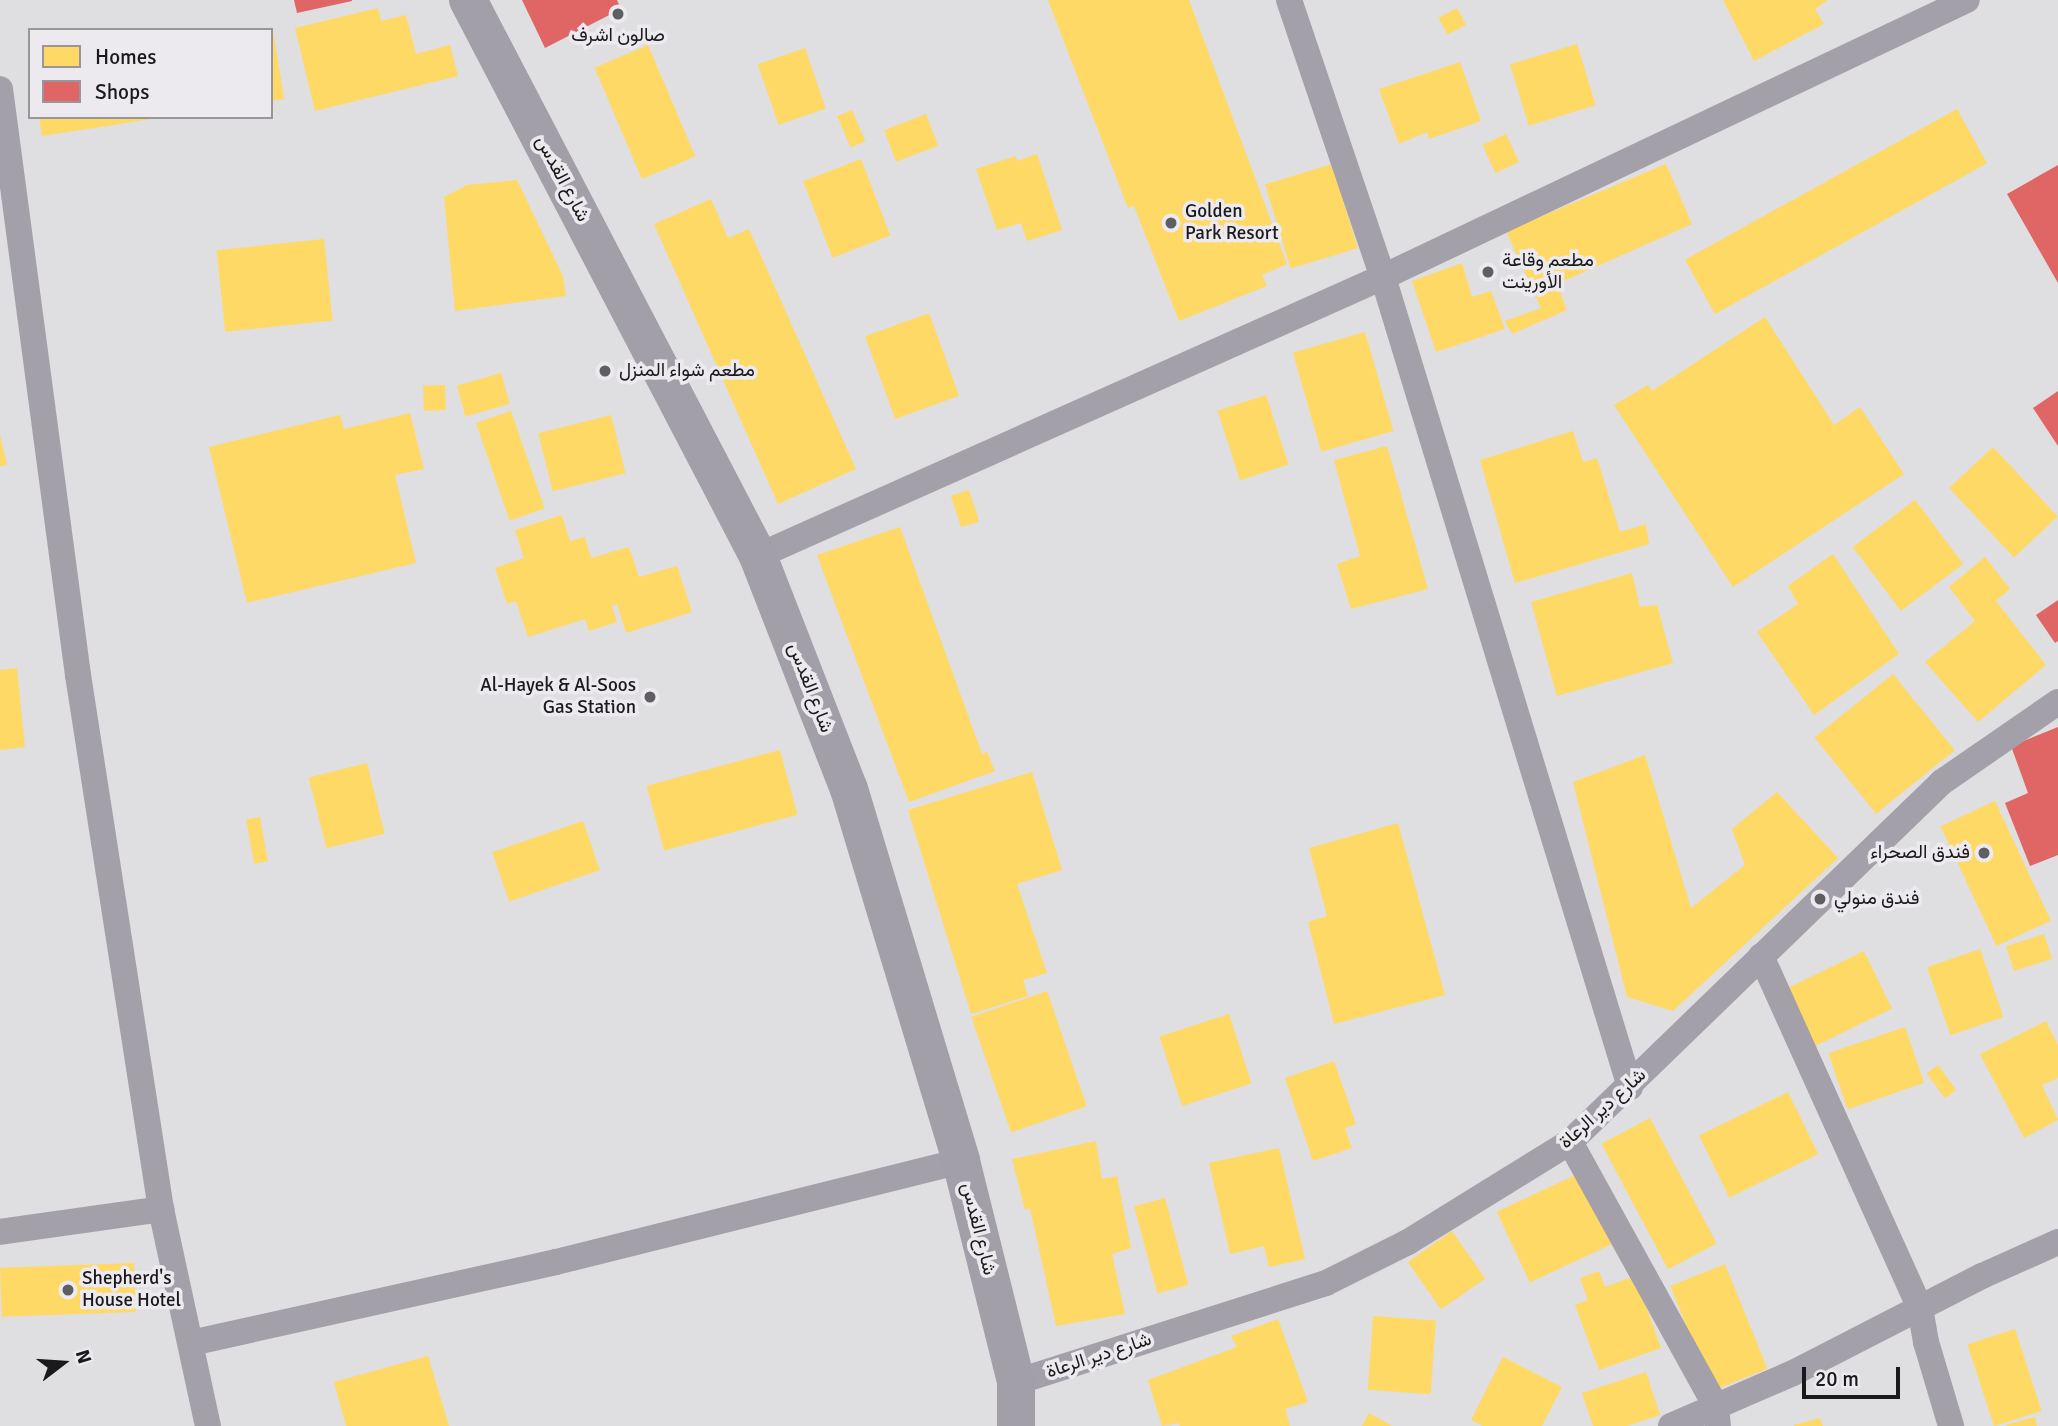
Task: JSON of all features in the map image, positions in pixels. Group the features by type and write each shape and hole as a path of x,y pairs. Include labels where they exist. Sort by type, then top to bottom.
{"main road":[{"name":"شارع القدس","path":"468,0 758,556 849,789 961,1161 1016,1382 1016,1426"}],"street":[{"path":"1289,0 1383,277 1630,1087"},
{"path":"758,556 1383,277 1967,0"},
{"path":"0,89 78,676 161,1209 208,1426"},
{"name":"شارع دير الرعاة","path":"1016,1382 1326,1283 1408,1242 1570,1143 1942,782 2058,702"},
{"path":"1761,956 1920,1308 1926,1342 1951,1426"},
{"path":"1570,1143 1717,1417"},
{"path":"191,1343 556,1262 961,1161"},
{"path":"0,1232 161,1209"},
{"path":"1671,1426 1717,1417 1793,1373 2058,1242"}],"building: Homes":[{"path":"1048,0 1189,0 1287,264 1262,275 1267,286 1179,321 1134,206 1128,208"},
{"path":"1723,0 1828,0 1815,9 1824,24 1754,61"},
{"path":"378,8 381,21 406,15 416,54 450,45 458,76 315,111 295,28"},
{"path":"1457,8 1466,25 1447,35 1438,18"},
{"path":"273,30 284,99 273,101"},
{"path":"1577,44 1596,105 1529,126 1510,64"},
{"path":"648,45 695,156 642,179 595,68"},
{"path":"805,48 826,109 779,125 758,64"},
{"path":"1460,62 1481,121 1429,139 1427,132 1399,144 1379,89"},
{"path":"1957,109 1987,163 1715,314 1685,260"},
{"path":"852,110 865,141 851,148 837,116"},
{"path":"926,114 938,146 896,162 884,130"},
{"path":"39,119 152,119 42,136"},
{"path":"1506,134 1519,162 1496,173 1482,145"},
{"path":"1037,154 1062,230 1027,241 1021,223 997,230 976,169 1016,156 1017,161"},
{"path":"861,159 890,236 833,258 803,181"},
{"path":"1332,164 1358,248 1291,269 1265,184"},
{"path":"1666,164 1692,224 1557,284 1567,310 1512,334 1505,321 1541,308 1506,231"},
{"path":"517,180 563,276 566,296 455,311 444,197 467,185"},
{"path":"711,199 728,238 749,229 856,469 778,504 654,224"},
{"path":"324,239 333,321 225,332 217,250"},
{"path":"1462,263 1472,297 1491,291 1505,329 1436,352 1412,281"},
{"path":"929,313 959,396 895,419 865,336"},
{"path":"1765,317 1834,425 1860,407 1904,474 1733,587 1614,405 1648,385 1652,391"},
{"path":"1365,332 1393,431 1321,452 1293,353"},
{"path":"501,373 510,404 466,416 457,386"},
{"path":"445,385 446,410 424,411 423,386"},
{"path":"1266,395 1289,464 1240,480 1217,411"},
{"path":"511,411 545,508 510,520 476,423"},
{"path":"410,413 424,469 395,475 416,563 247,603 209,447 340,415 344,429"},
{"path":"611,415 626,473 553,491 538,433"},
{"path":"1573,431 1583,462 1597,458 1620,532 1646,524 1649,544 1515,583 1480,460"},
{"path":"0,435 7,465 0,466"},
{"path":"1387,446 1428,589 1351,609 1337,564 1360,556 1334,460"},
{"path":"1993,447 2058,516 2014,557 1949,488"},
{"path":"969,490 979,521 961,527 951,496"},
{"path":"1915,500 1963,564 1901,611 1853,547"},
{"path":"562,515 570,541 585,537 591,558 629,547 639,577 677,566 692,612 626,633 617,604 612,606 617,622 589,631 585,619 528,637 516,601 507,604 495,568 524,558 515,530"},
{"path":"900,527 982,754 987,752 995,771 909,802 817,555"},
{"path":"1833,554 1899,654 1814,715 1757,632 1798,604 1788,586"},
{"path":"1985,557 2010,589 1996,601 2046,665 1978,722 1925,662 1975,621 1949,587"},
{"path":"1632,573 1640,607 1657,605 1673,663 1557,696 1531,602"},
{"path":"17,668 25,747 0,750 0,670"},
{"path":"1893,674 1955,750 1876,814 1815,738"},
{"path":"780,750 797,815 664,850 647,786"},
{"path":"1645,755 1691,908 1745,865 1732,829 1777,792 1838,858 1673,1011 1627,997 1573,782"},
{"path":"367,763 385,834 326,848 309,778"},
{"path":"1032,772 1062,870 1017,884 1047,973 1023,980 1028,996 971,1014 908,810"},
{"path":"1995,801 2051,921 1996,946 1941,826"},
{"path":"260,817 268,861 254,864 246,819"},
{"path":"583,821 600,870 509,901 492,852"},
{"path":"1398,823 1445,995 1334,1024 1308,922 1327,916 1309,848"},
{"path":"2044,934 2052,959 2014,971 2006,946"},
{"path":"1980,949 2003,1017 1950,1035 1927,967"},
{"path":"1864,951 1892,1009 1813,1047 1785,990"},
{"path":"1047,991 1087,1106 1011,1132 971,1017"},
{"path":"1229,1014 1252,1083 1182,1106 1160,1037"},
{"path":"2046,1021 2058,1045 2058,1078 2042,1085 2058,1120 2024,1138 1980,1054"},
{"path":"1905,1027 1924,1083 1848,1109 1828,1053"},
{"path":"1334,1061 1356,1124 1345,1128 1352,1148 1313,1161 1285,1078"},
{"path":"1938,1065 1956,1090 1945,1098 1927,1073"},
{"path":"1788,1092 1818,1154 1729,1197 1699,1135"},
{"path":"1650,1118 1717,1243 1668,1269 1601,1144"},
{"path":"1096,1141 1102,1179 1117,1176 1131,1248 1112,1254 1125,1314 1056,1326 1030,1208 1025,1210 1012,1159"},
{"path":"1279,1148 1305,1259 1269,1267 1264,1246 1230,1254 1209,1163"},
{"path":"1582,1172 1615,1243 1530,1282 1497,1212"},
{"path":"1165,1198 1188,1285 1157,1293 1134,1206"},
{"path":"1452,1231 1485,1279 1441,1309 1408,1262"},
{"name":"Shepherd's House Hotel","path":"134,1263 136,1312 2,1317 0,1268"},
{"path":"1725,1264 1767,1369 1713,1391 1670,1286"},
{"path":"1599,1271 1605,1287 1635,1276 1661,1348 1599,1370 1575,1305 1588,1300 1580,1278"},
{"path":"1373,1316 1436,1320 1431,1394 1368,1390"},
{"path":"1278,1319 1308,1402 1285,1409 1290,1426 1180,1426 1179,1423 1162,1426 1148,1380 1237,1347 1231,1336"},
{"path":"2015,1329 2042,1411 1994,1426 1967,1344"},
{"path":"428,1356 449,1426 346,1426 334,1382"},
{"path":"1503,1357 1562,1387 1542,1426 1483,1426 1471,1420"},
{"path":"1646,1372 1660,1415 1627,1426 1593,1426 1582,1393"},
{"path":"1369,1413 1392,1426 1362,1426"},
{"path":"2035,1417 2037,1426 2006,1425"},
{"path":"1820,1418 1823,1426 1794,1426 1794,1425"}],"building: Shops":[{"path":"294,0 352,0 352,1 297,13"},
{"path":"522,0 617,0 621,9 545,48"},
{"path":"2058,165 2058,283 2007,194"},
{"path":"2058,391 2058,446 2033,408"},
{"path":"2058,600 2058,641 2055,643 2036,615"},
{"path":"2058,727 2058,855 2030,866 2005,803 2028,793 2011,746"}],"place":[{"name":"صالون اشرف","path":"618,14"},
{"name":"Golden Park Resort","path":"1171,223"},
{"name":"مطعم وقاعة الأورينت","path":"1488,272"},
{"name":"مطعم شواء المنزل","path":"605,371"},
{"name":"Al-Hayek & Al-Soos Gas Station","path":"650,697"},
{"name":"فندق الصحراء","path":"1984,853"},
{"name":"فندق منولي","path":"1820,899"},
{"name":"Shepherd's House Hotel","path":"68,1290"}]}
